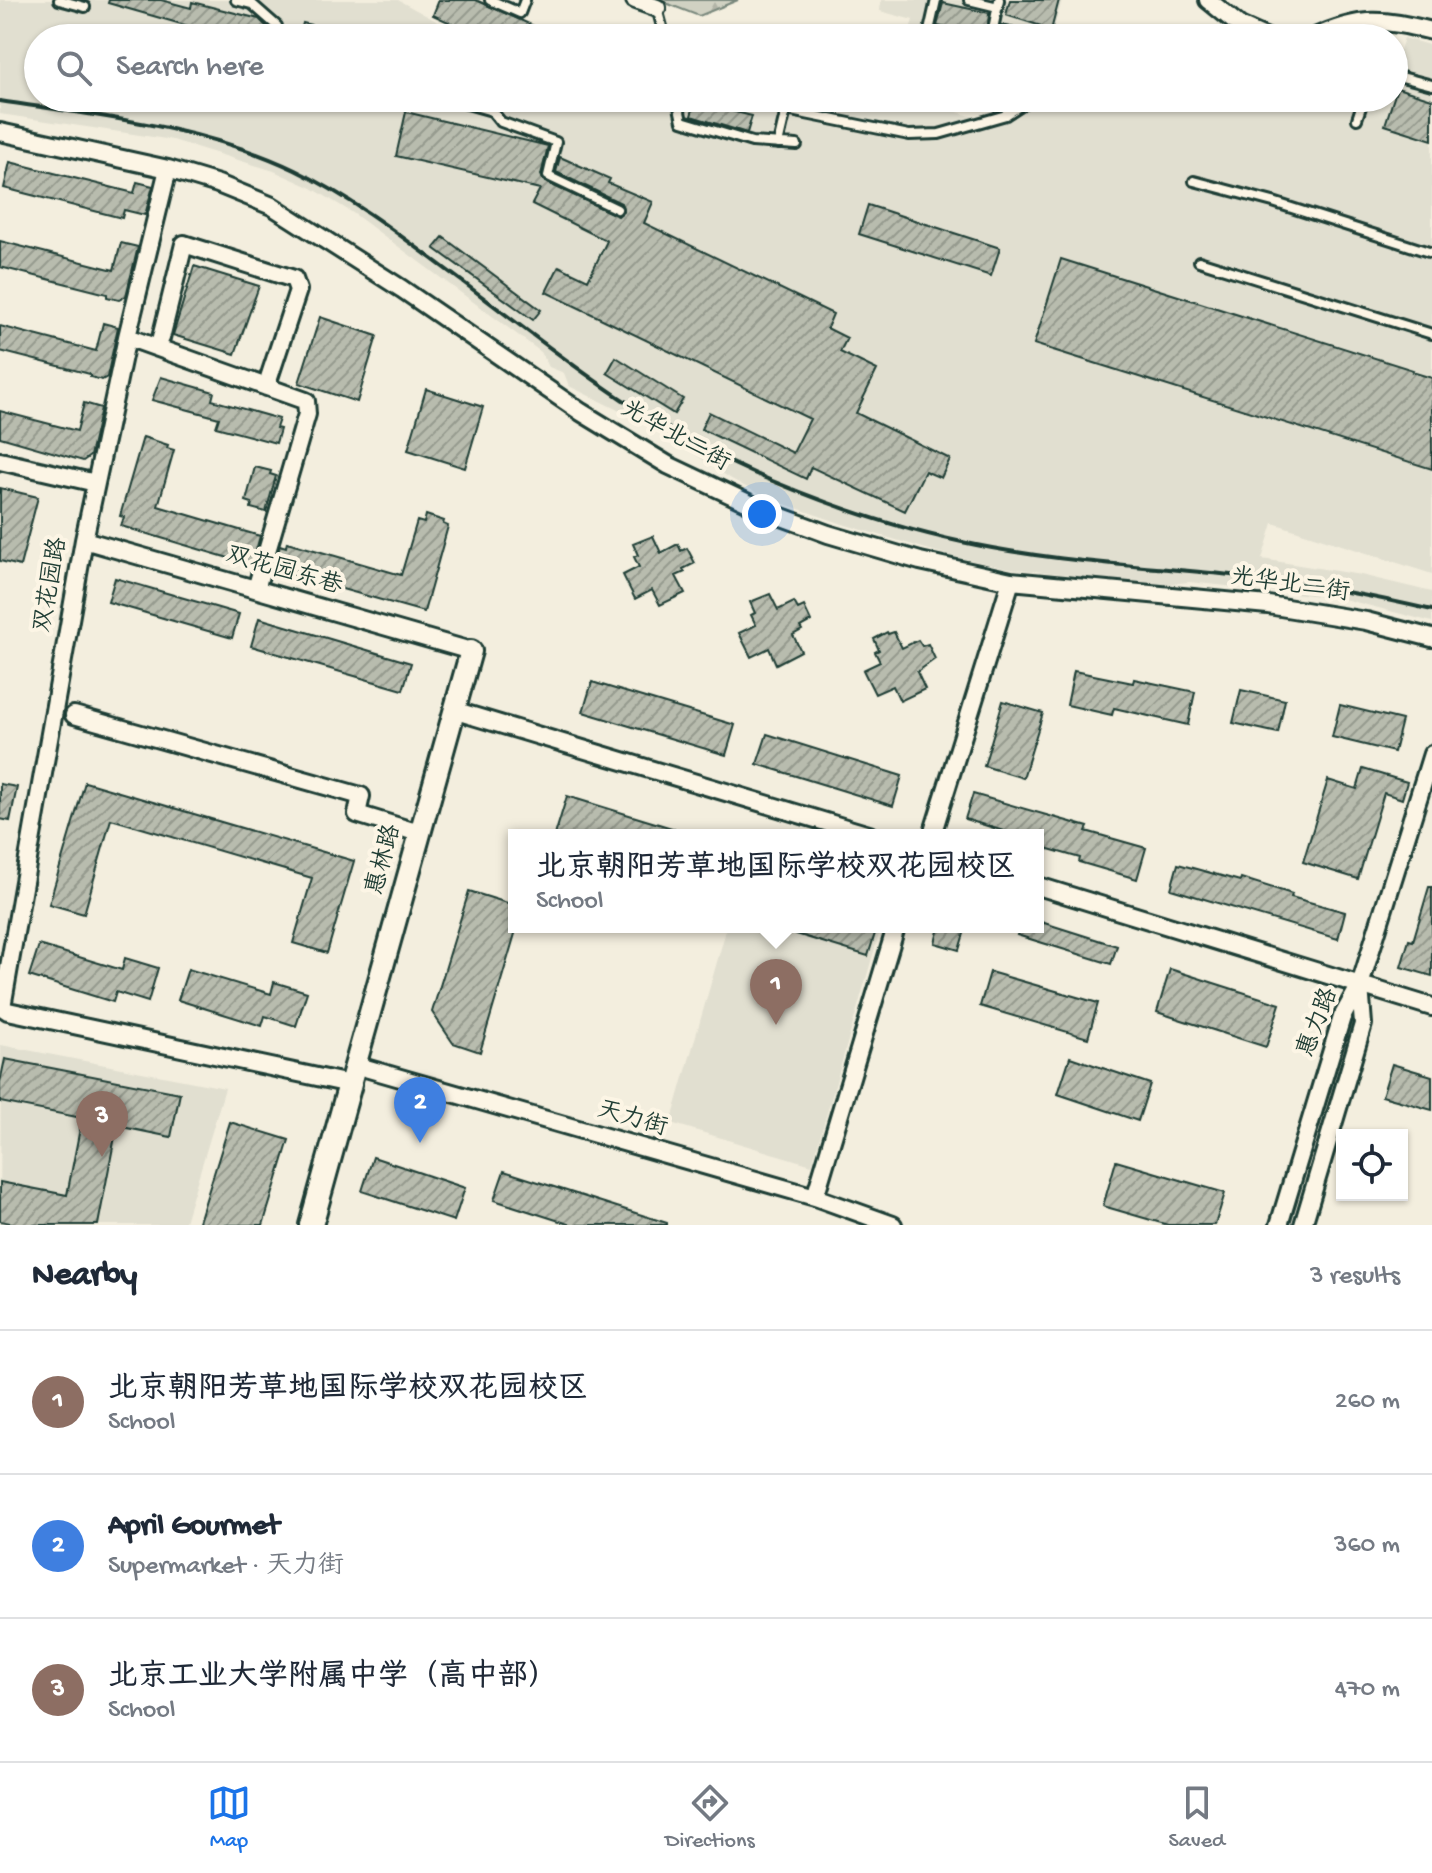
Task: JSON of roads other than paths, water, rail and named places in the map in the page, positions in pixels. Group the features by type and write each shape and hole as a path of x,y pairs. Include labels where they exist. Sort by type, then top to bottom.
{"main road":[{"path":"311,1225 352,1074"}],"street":[{"path":"635,0 657,8"},
{"path":"1208,0 1238,24"},
{"path":"1345,24 1388,21 1401,24"},
{"path":"1408,26 1432,31"},
{"name":"光华北二街","path":"0,132 168,169 218,184 272,206 402,289 581,412 668,465 763,510 828,534 920,561 1011,581 1268,605 1366,621 1432,638"},
{"name":"双花园路","path":"3,1008 84,540 127,337 168,169"},
{"path":"161,338 184,244 294,279 298,290 266,387"},
{"path":"127,337 306,401 307,414 256,589"},
{"path":"0,461 96,483"},
{"name":"双花园东巷","path":"84,540 471,651"},
{"path":"934,829 1011,581"},
{"name":"惠林路","path":"352,1074 471,651"},
{"path":"453,710 849,829"},
{"path":"74,715 361,796 357,814 419,833"},
{"path":"1360,985 1432,754"},
{"path":"1044,888 1432,1007"},
{"path":"815,1197 894,933"},
{"name":"惠力路","path":"1279,1225 1342,1017 1360,985"},
{"name":"惠力路","path":"1303,1225 1363,1024 1360,985"},
{"name":"天力街","path":"3,1008 352,1074 815,1197 893,1225"}],"lane":[{"path":"59,0 85,7"},
{"path":"236,0 252,4 275,24"},
{"path":"490,0 520,13 525,0"},
{"path":"931,24 936,0"},
{"path":"969,0 998,3 994,24"},
{"path":"657,8 661,24"},
{"path":"1408,79 1432,85"},
{"path":"493,112 501,122 556,142 548,176 617,209"},
{"path":"680,112 682,121 752,142 797,145"},
{"path":"778,144 786,112"},
{"path":"796,112 909,135 939,134 1011,112"},
{"path":"1357,119 1359,112"},
{"path":"1194,181 1273,202 1432,253"},
{"path":"1199,261 1432,334"}],"railway":[{"path":"0,101 24,105"},
{"path":"73,112 150,125 224,143 260,155 317,181 381,222 573,365 648,416 728,461 841,507 913,530 996,549 1288,582 1432,610"}],"place":[{"name":"北京朝阳芳草地国际学校双花园校区","path":"776,1025"},
{"name":"April Gourmet","path":"420,1143"},
{"name":"北京工业大学附属中学（高中部）","path":"102,1157"}]}
